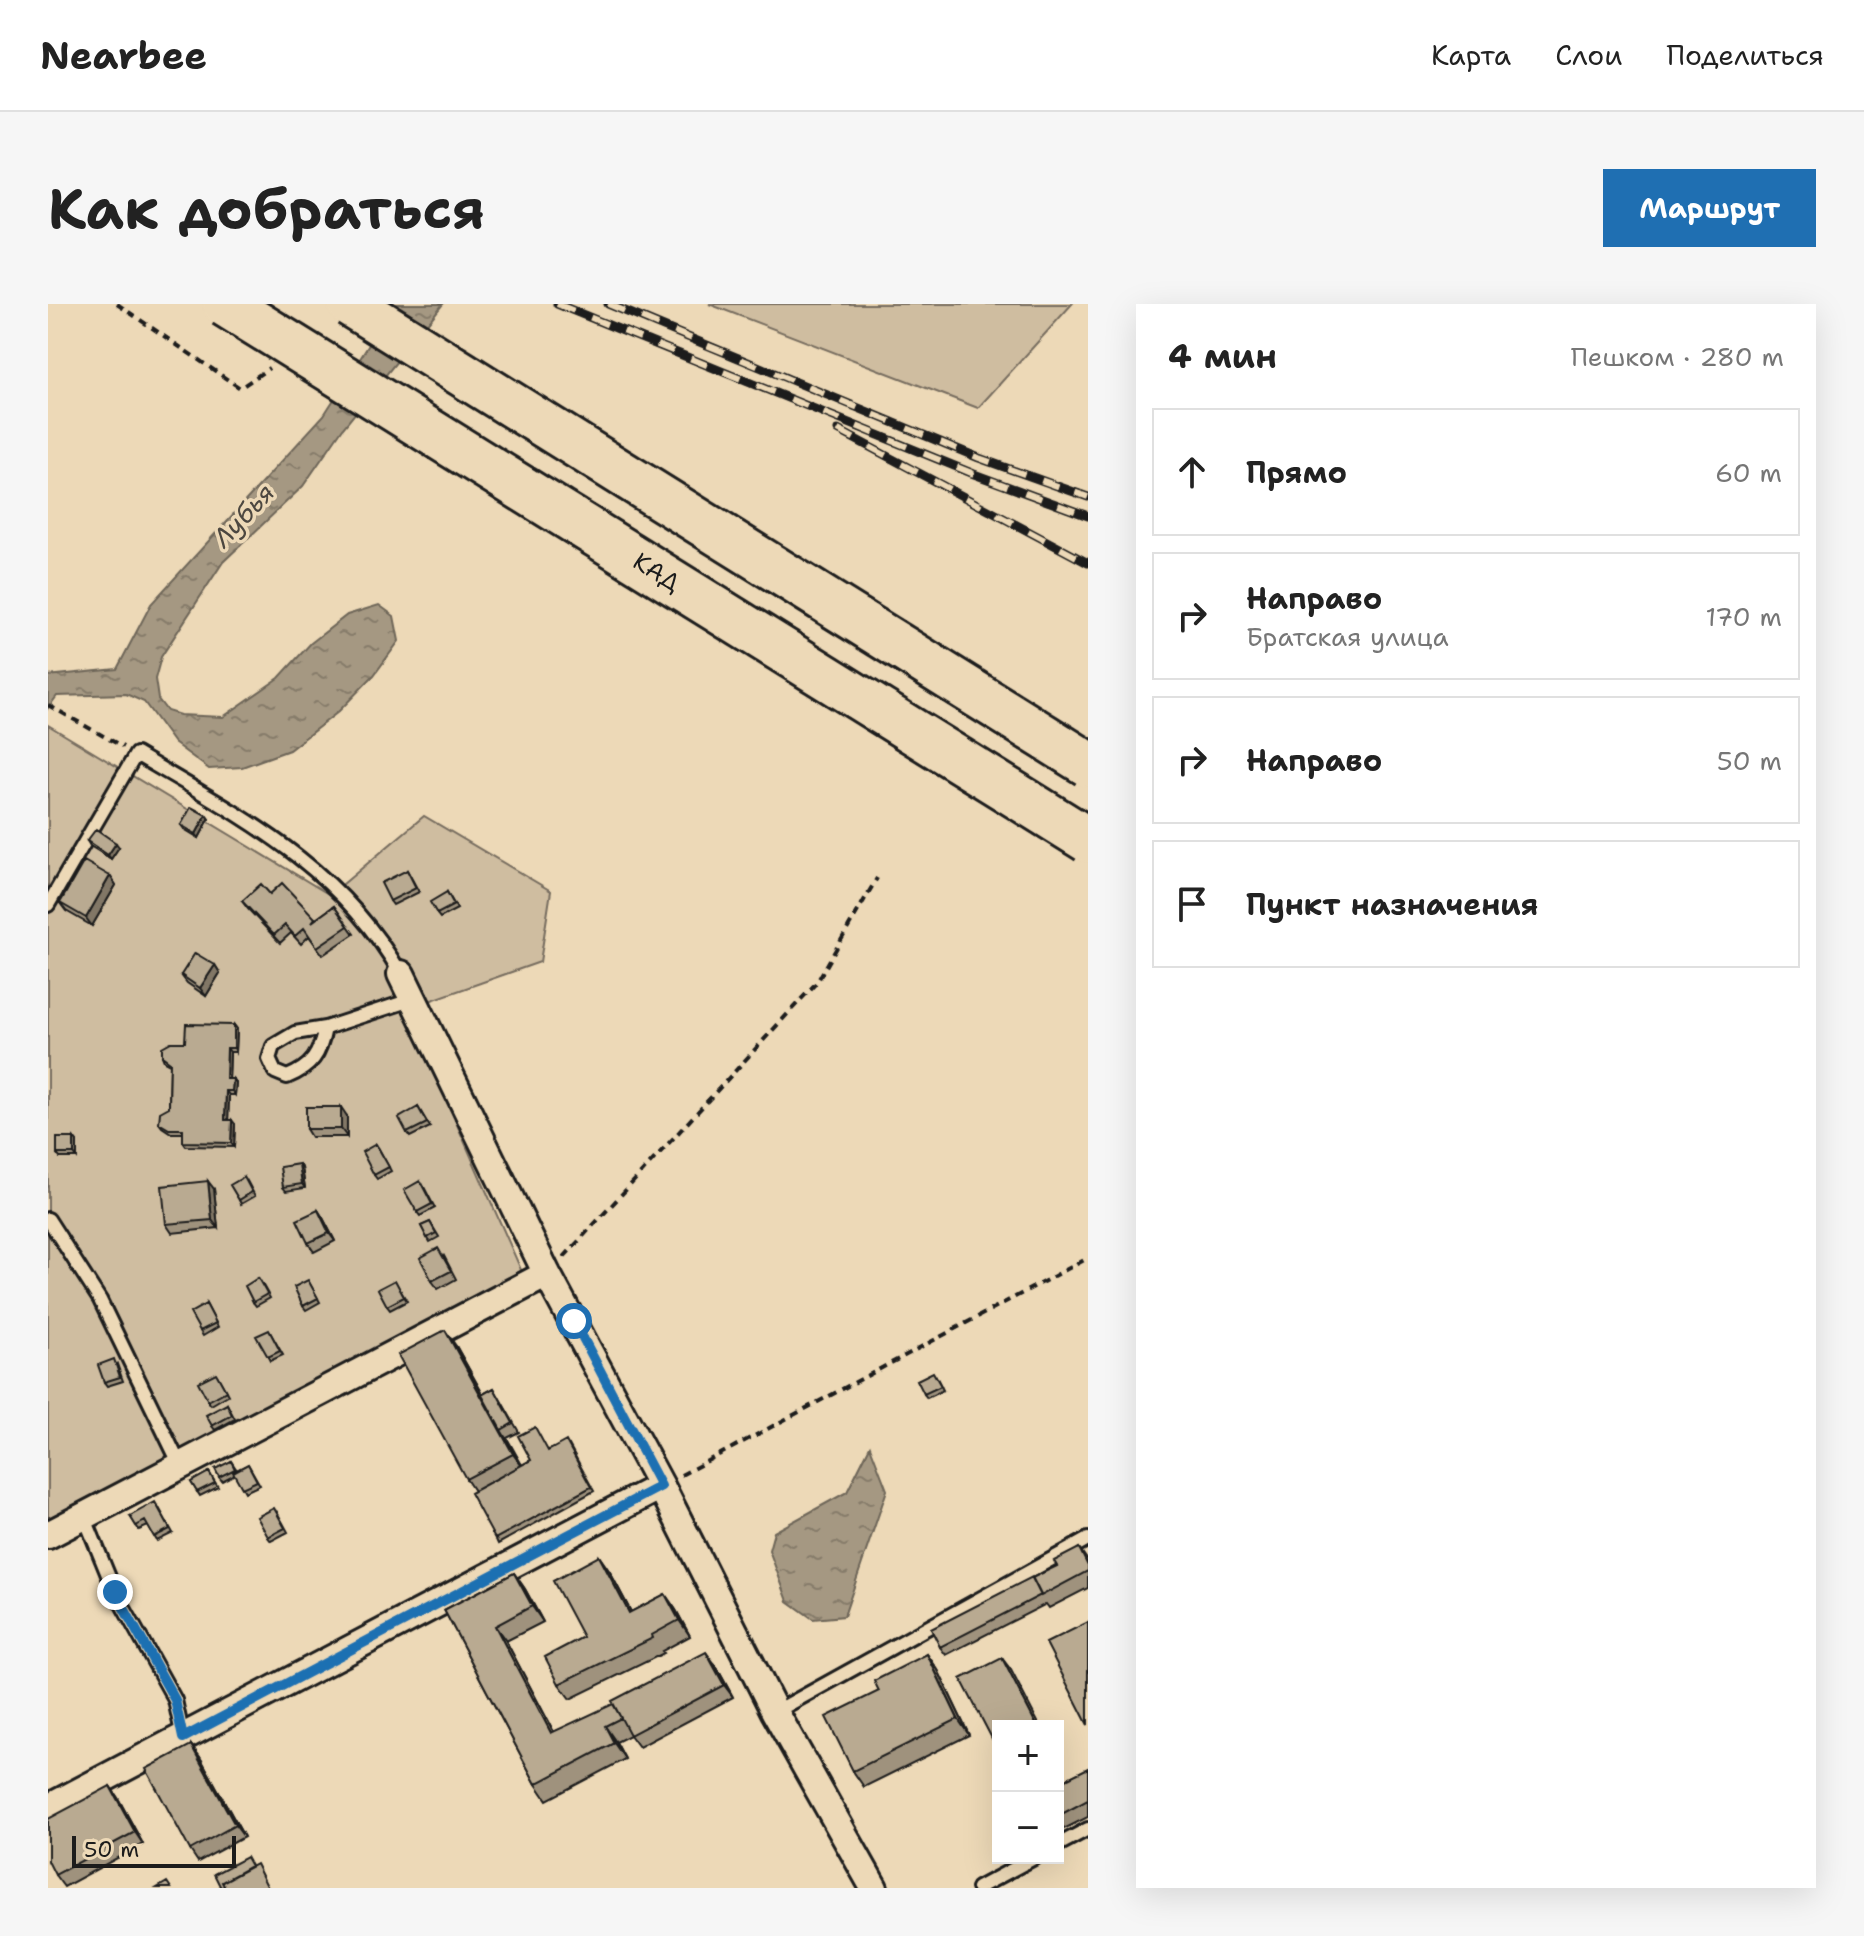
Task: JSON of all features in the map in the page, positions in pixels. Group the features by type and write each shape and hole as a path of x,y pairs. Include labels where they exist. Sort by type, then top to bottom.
{"highway":[{"name":"КАД","path":"225,304 1088,840"},
{"path":"350,304 1088,764"}],"street":[{"path":"401,974 547,1274 661,1486 775,1712 874,1888"},
{"path":"48,1535 547,1274"},
{"path":"48,1808 661,1486"}],"lane":[{"path":"48,905 136,754 249,821 336,886 362,915 401,974"},
{"path":"325,1028 321,1049 307,1069 287,1077 275,1072 269,1059 273,1046 295,1033 325,1028 414,999"},
{"path":"48,1219 100,1300 180,1465"},
{"path":"84,1516 115,1592 175,1700 183,1738"},
{"path":"775,1712 1088,1539"},
{"path":"1064,1842 1088,1829"},
{"path":"978,1888 1023,1864"}],"path":[{"path":"117,304 240,388"},
{"path":"48,705 136,754"},
{"path":"547,1274 817,982 877,878"},
{"path":"661,1486 1088,1258"}],"shaded area":[{"path":"709,304 1072,304 978,408"},
{"path":"48,725 330,895 424,816 551,891 540,962 406,1009 522,1272 48,1522"}],"water":[{"name":"Лубья","path":"395,304 443,304 343,428 303,486 223,562 161,657 155,679 158,699 167,711 180,715 223,717 279,678 311,643 347,615 379,605 394,616 399,641 374,675 338,712 289,750 242,767 209,769 174,743 144,702 126,694 57,696 48,708 48,676 117,669 151,604 324,415"},
{"path":"870,1446 887,1490 844,1616 813,1619 788,1601 769,1550 774,1532 847,1492"}],"building":[{"path":"191,807 206,815 196,834 181,825"},
{"path":"96,829 116,843 108,855 87,841"},
{"path":"84,861 110,876 86,918 60,903"},
{"path":"407,870 416,888 390,901 381,883"},
{"path":"282,883 315,918 312,922 334,906 348,926 317,947 304,928 295,936 285,925 274,935 242,901 261,884 270,894"},
{"path":"447,892 454,905 437,914 430,902"},
{"path":"195,953 215,965 200,988 181,975"},
{"path":"186,1024 234,1025 234,1048 227,1048 226,1079 233,1079 232,1091 226,1091 225,1116 225,1120 232,1120 231,1143 183,1142 183,1129 169,1129 159,1123 160,1112 169,1107 170,1062 162,1056 162,1047 171,1042 185,1042"},
{"path":"306,1107 341,1107 341,1129 306,1129"},
{"path":"418,1107 427,1123 407,1133 399,1118"},
{"path":"57,1138 74,1138 74,1154 57,1154"},
{"path":"376,1144 389,1167 374,1175 362,1152"},
{"path":"299,1164 302,1184 283,1187 280,1167"},
{"path":"244,1177 252,1192 239,1200 230,1185"},
{"path":"208,1181 212,1220 166,1224 162,1186"},
{"path":"420,1181 432,1204 417,1212 404,1190"},
{"path":"318,1210 329,1233 308,1243 297,1220"},
{"path":"430,1222 436,1233 427,1238 421,1226"},
{"path":"438,1248 451,1271 432,1281 420,1258"},
{"path":"258,1278 267,1294 253,1302 245,1286"},
{"path":"308,1280 318,1298 303,1306 294,1287"},
{"path":"395,1280 404,1297 387,1306 378,1289"},
{"path":"206,1304 216,1323 200,1331 190,1313"},
{"path":"269,1330 280,1351 268,1357 256,1336"},
{"path":"445,1330 513,1454 466,1479 398,1355"},
{"path":"114,1359 120,1377 104,1382 98,1365"},
{"path":"933,1372 941,1386 924,1394 917,1380"},
{"path":"216,1373 226,1391 208,1401 198,1382"},
{"path":"494,1388 513,1423 501,1430 482,1395"},
{"path":"227,1404 232,1415 212,1426 206,1415"},
{"path":"535,1427 548,1451 566,1441 591,1487 495,1539 470,1493 531,1460 518,1436"},
{"path":"231,1461 235,1469 219,1477 215,1469"},
{"path":"248,1464 257,1481 242,1488 233,1472"},
{"path":"209,1472 215,1483 197,1492 191,1482"},
{"path":"155,1502 170,1529 154,1537 145,1521 136,1526 130,1516"},
{"path":"274,1508 285,1528 268,1537 257,1517"},
{"path":"1079,1548 1088,1571 1041,1596 1032,1578 1057,1566 1054,1561"},
{"path":"599,1556 629,1613 665,1594 679,1620 652,1635 653,1638 559,1684 545,1657 583,1637 553,1581"},
{"path":"514,1573 532,1606 495,1626 551,1733 613,1704 621,1718 605,1726 614,1743 536,1784 444,1610"},
{"path":"1032,1577 1041,1595 940,1647 931,1629"},
{"path":"1088,1622 1088,1725 1046,1643"},
{"path":"706,1652 724,1685 630,1735 612,1701"},
{"path":"927,1654 958,1719 853,1771 826,1717 879,1691 874,1681"},
{"path":"1002,1658 1034,1720 992,1720 992,1738 961,1679"},
{"path":"191,1745 235,1825 190,1850 146,1769"},
{"path":"1088,1768 1088,1800 1064,1813 1064,1792 1064,1780"},
{"path":"110,1786 135,1832 55,1875 48,1861 48,1819"},
{"path":"246,1857 251,1866 222,1882 224,1886 221,1888 214,1874"},
{"path":"256,1864 268,1888 225,1888 222,1882"},
{"path":"167,1882 171,1888 157,1888"}],"railway":[{"path":"557,304 974,474 1088,516"},
{"path":"608,304 979,458 1088,497"},
{"path":"838,430 1088,563"}],"route":[{"path":"115,1592 175,1700 183,1738 661,1486 574,1321"}]}
